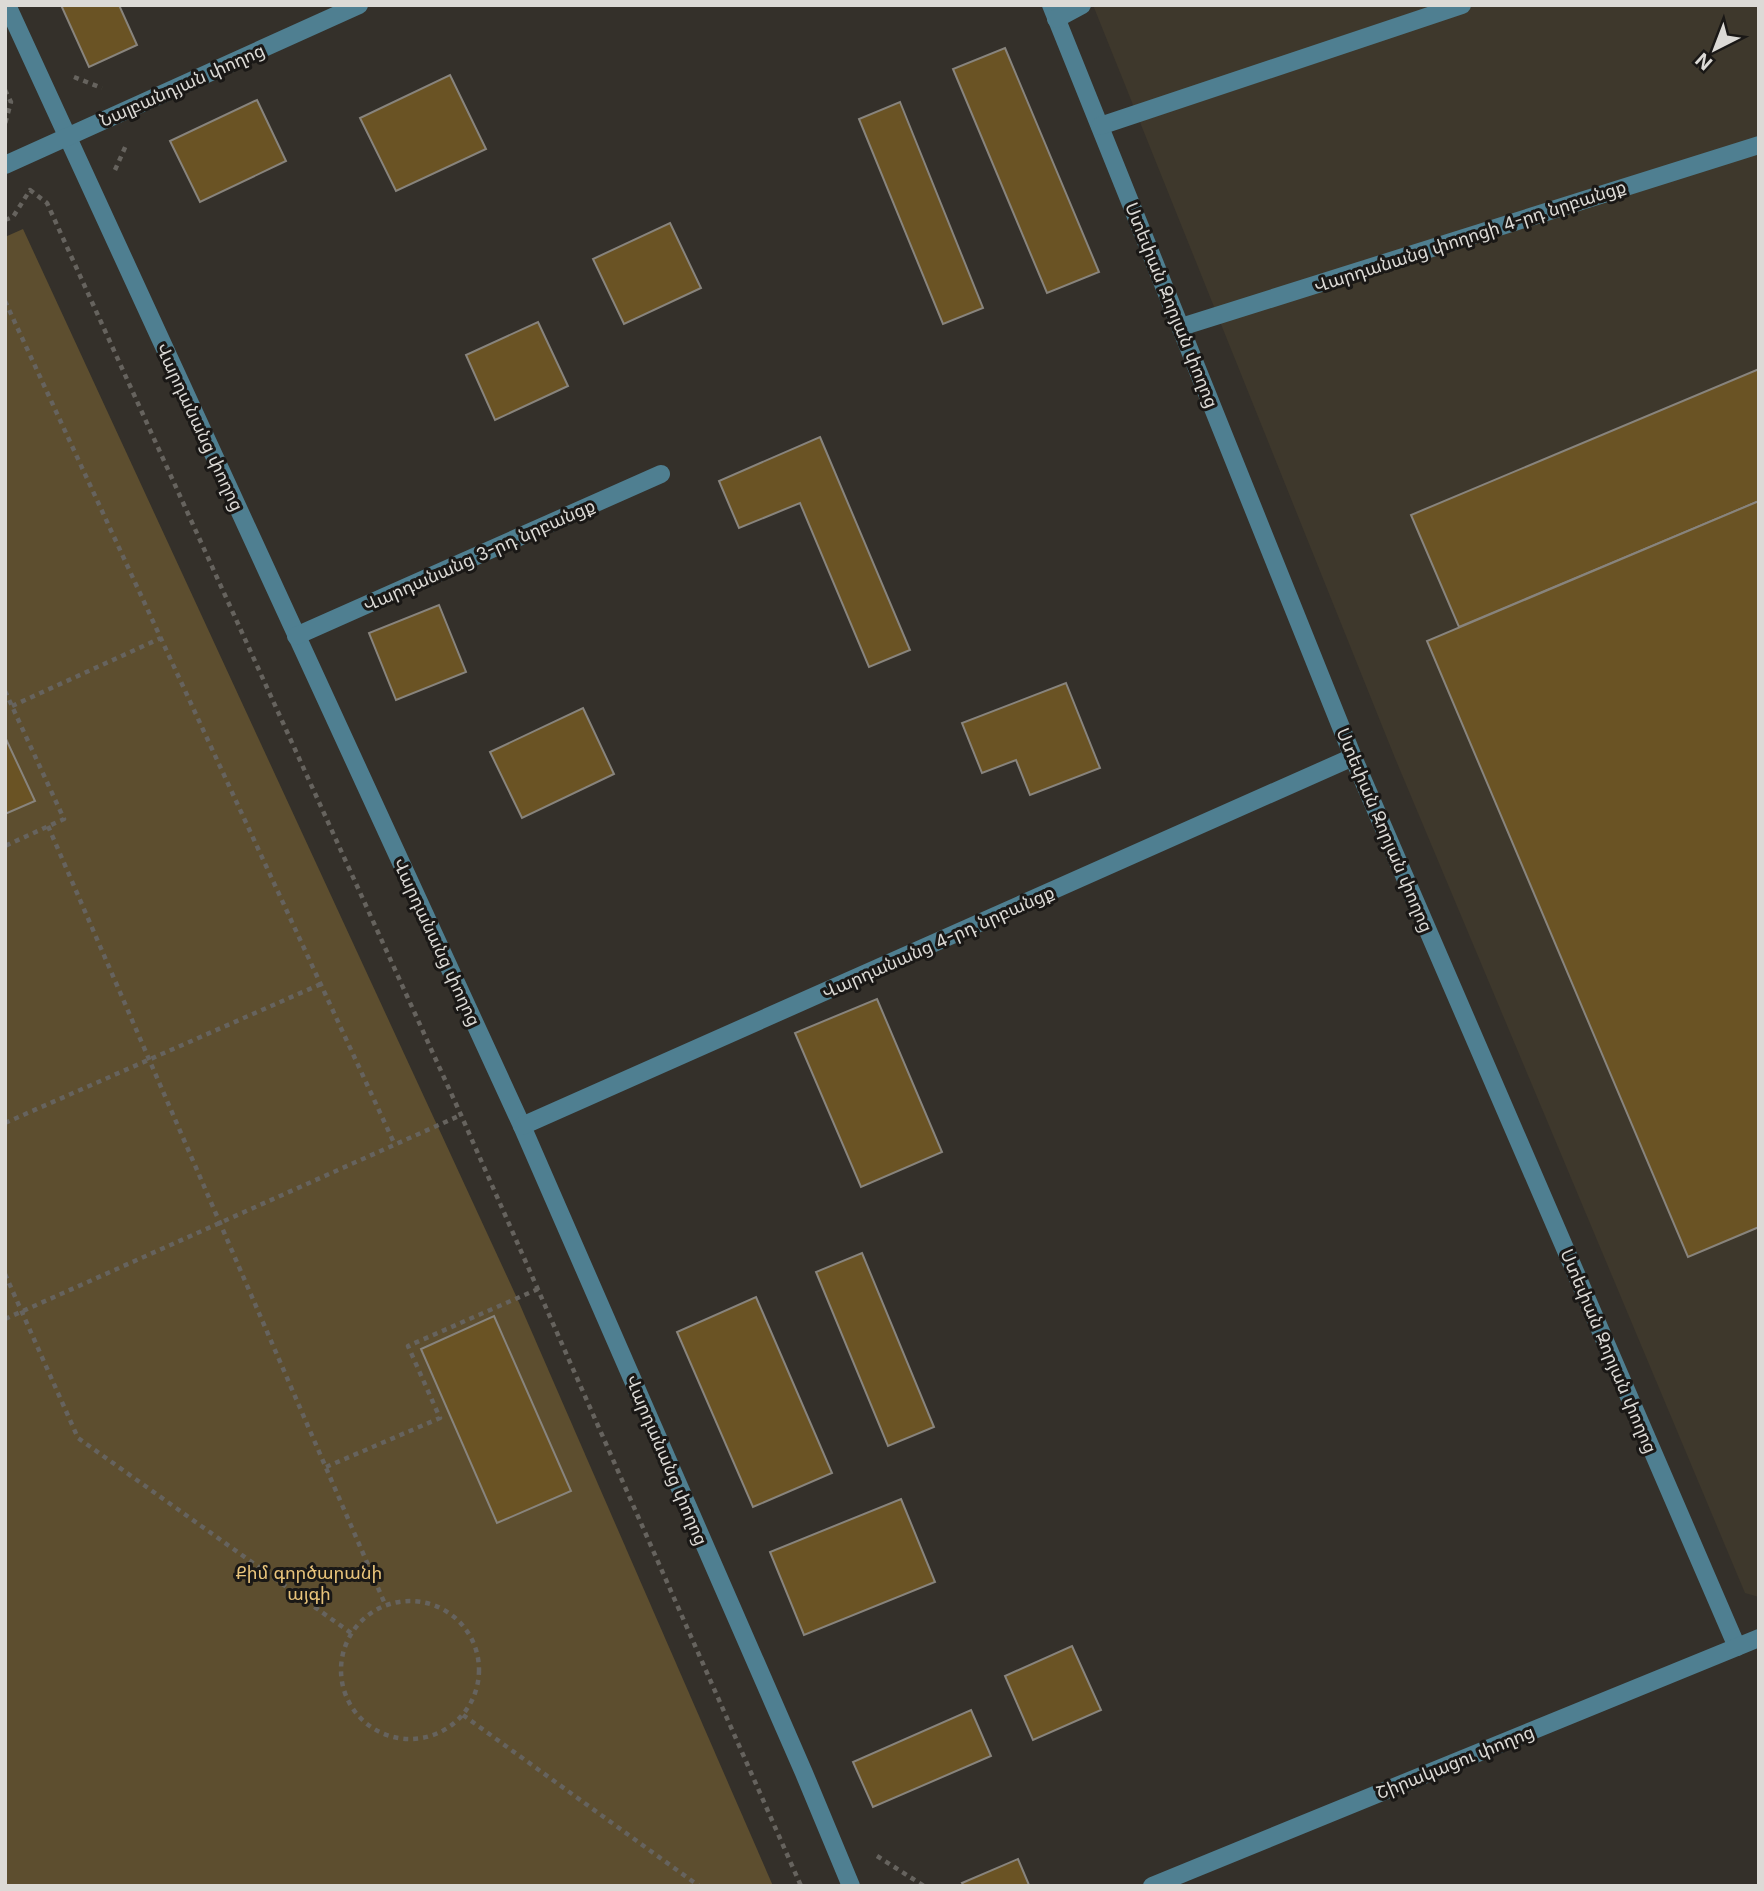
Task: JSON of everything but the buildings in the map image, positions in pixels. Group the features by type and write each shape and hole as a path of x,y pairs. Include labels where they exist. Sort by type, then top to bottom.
{"street":[{"name":"Վարդանանց փողոց","path":"7,5 522,1126 851,1886"},
{"name":"Նալբանդյան փողոց","path":"5,165 359,5"},
{"path":"1054,12 1082,5"},
{"path":"1100,126 1462,5"},
{"name":"Ստեփան Զորյան փողոց","path":"1054,12 1353,757 1737,1647"},
{"name":"Վարդանանց փողոցի 4-րդ նրբանցք","path":"1181,327 1759,145"},
{"name":"Վարդանանց 3-րդ նրբանցք","path":"296,636 661,474"},
{"name":"Վարդանանց 4-րդ նրբանցք","path":"522,1126 1353,757"},
{"name":"Շիրակացու փողոց","path":"1152,1886 1759,1638"}],"path":[{"path":"70,76 103,89"},
{"path":"5,90 11,102 5,124"},
{"path":"111,177 128,142"},
{"path":"5,220 13,217 30,190 47,203 461,1115 801,1886"},
{"path":"5,301 395,1144"},
{"path":"12,706 161,638"},
{"path":"5,691 65,819 5,846"},
{"path":"48,826 386,1604"},
{"path":"5,1123 321,984"},
{"path":"5,1319 461,1115"},
{"path":"5,1274 78,1438 351,1633"},
{"path":"326,1467 440,1418 408,1346 538,1289"},
{"path":"408,1600 430,1602 450,1612 466,1628 477,1648 480,1672 475,1695 463,1715 446,1730 423,1738 400,1739 377,1732 359,1717 346,1698 341,1676 342,1653 351,1633 366,1616 386,1604 408,1600"},
{"path":"463,1715 699,1886"},
{"path":"877,1856 924,1886"}],"shaded area":[{"path":"1093,5 1759,5 1759,1597 1745,1593 1395,758"}],"green space":[{"name":"Քիմ գործարանի այգի","path":"23,229 517,1298 773,1886 5,1886 5,237"}]}
